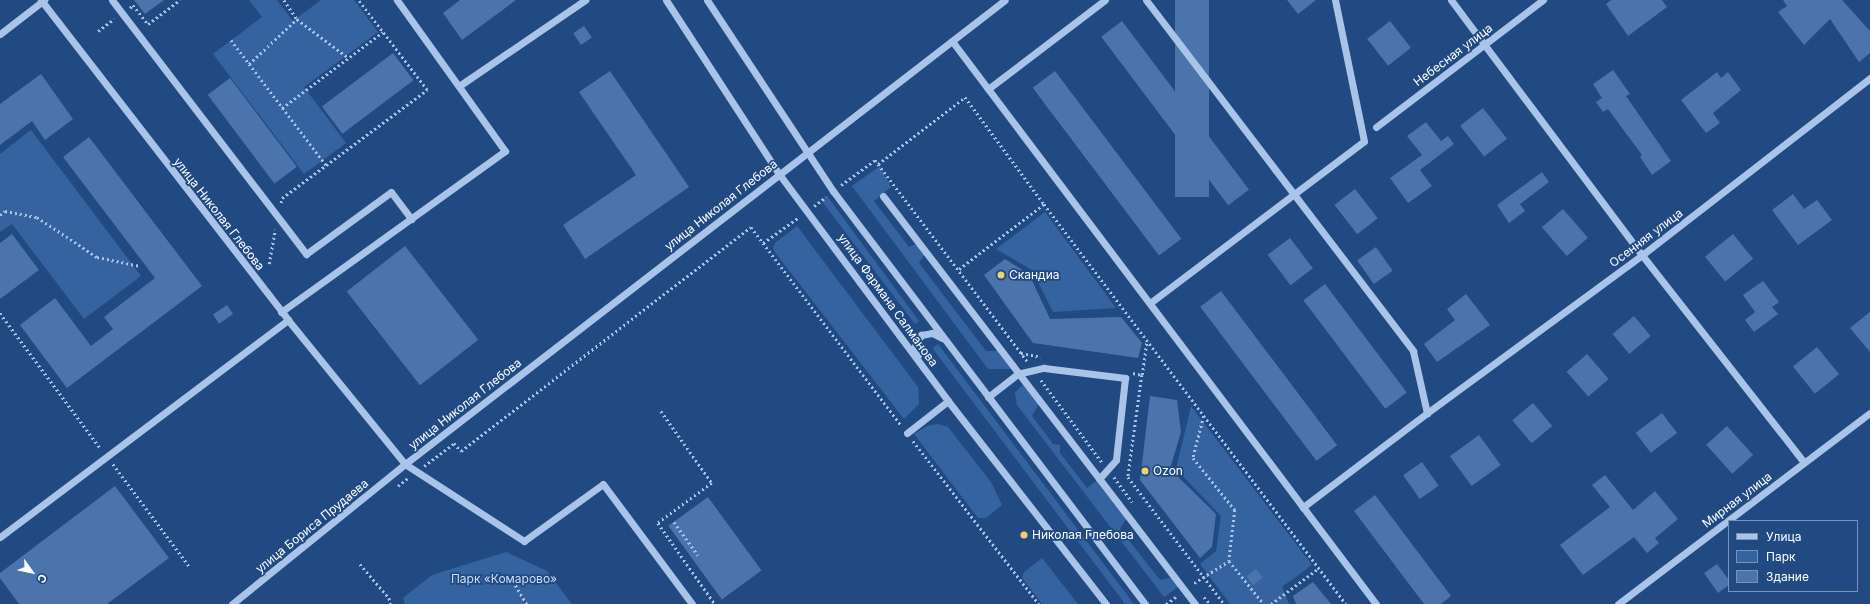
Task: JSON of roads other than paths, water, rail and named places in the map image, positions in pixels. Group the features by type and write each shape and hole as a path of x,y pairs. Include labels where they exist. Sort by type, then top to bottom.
{"street":[{"path":"112,0 306,254 391,192 411,219"},
{"path":"281,312 505,151 397,0"},
{"path":"459,86 585,0"},
{"name":"улица Фармана Салманова","path":"666,0 779,174 919,360 948,401 1106,604"},
{"name":"улица Фармана Салманова","path":"707,0 807,153 945,340 1145,604"},
{"name":"улица Николая Глебова","path":"42,1 281,312 405,464 1005,0"},
{"path":"988,89 1105,0"},
{"path":"1146,0 1413,351 1429,412"},
{"path":"1150,303 1364,141 1334,0"},
{"path":"1451,0 1642,254 1804,462"},
{"name":"Небесная улица","path":"1376,127 1543,0"},
{"path":"0,34 42,1"},
{"path":"952,41 1376,604"},
{"name":"Осенняя улица","path":"1303,507 1642,254 1870,78"},
{"path":"883,196 1017,374 1195,604"},
{"path":"0,537 288,320"},
{"path":"919,360 915,346 921,335 932,333 945,340"},
{"path":"988,397 1017,374 1044,368 1125,378 1116,460 1099,479"},
{"path":"907,433 948,401"},
{"name":"Мирная улица","path":"1618,604 1870,413"},
{"path":"405,464 524,541 604,484 692,604"},
{"name":"улица Бориса Прудаева","path":"232,604 405,464"}],"place":[{"name":"Скандиа","path":"1001,275"},
{"name":"Ozon","path":"1145,471"},
{"name":"Николая Глебова","path":"1024,535"}],"park label":[{"name":"Парк «Комарово»","path":"504,579"}]}
